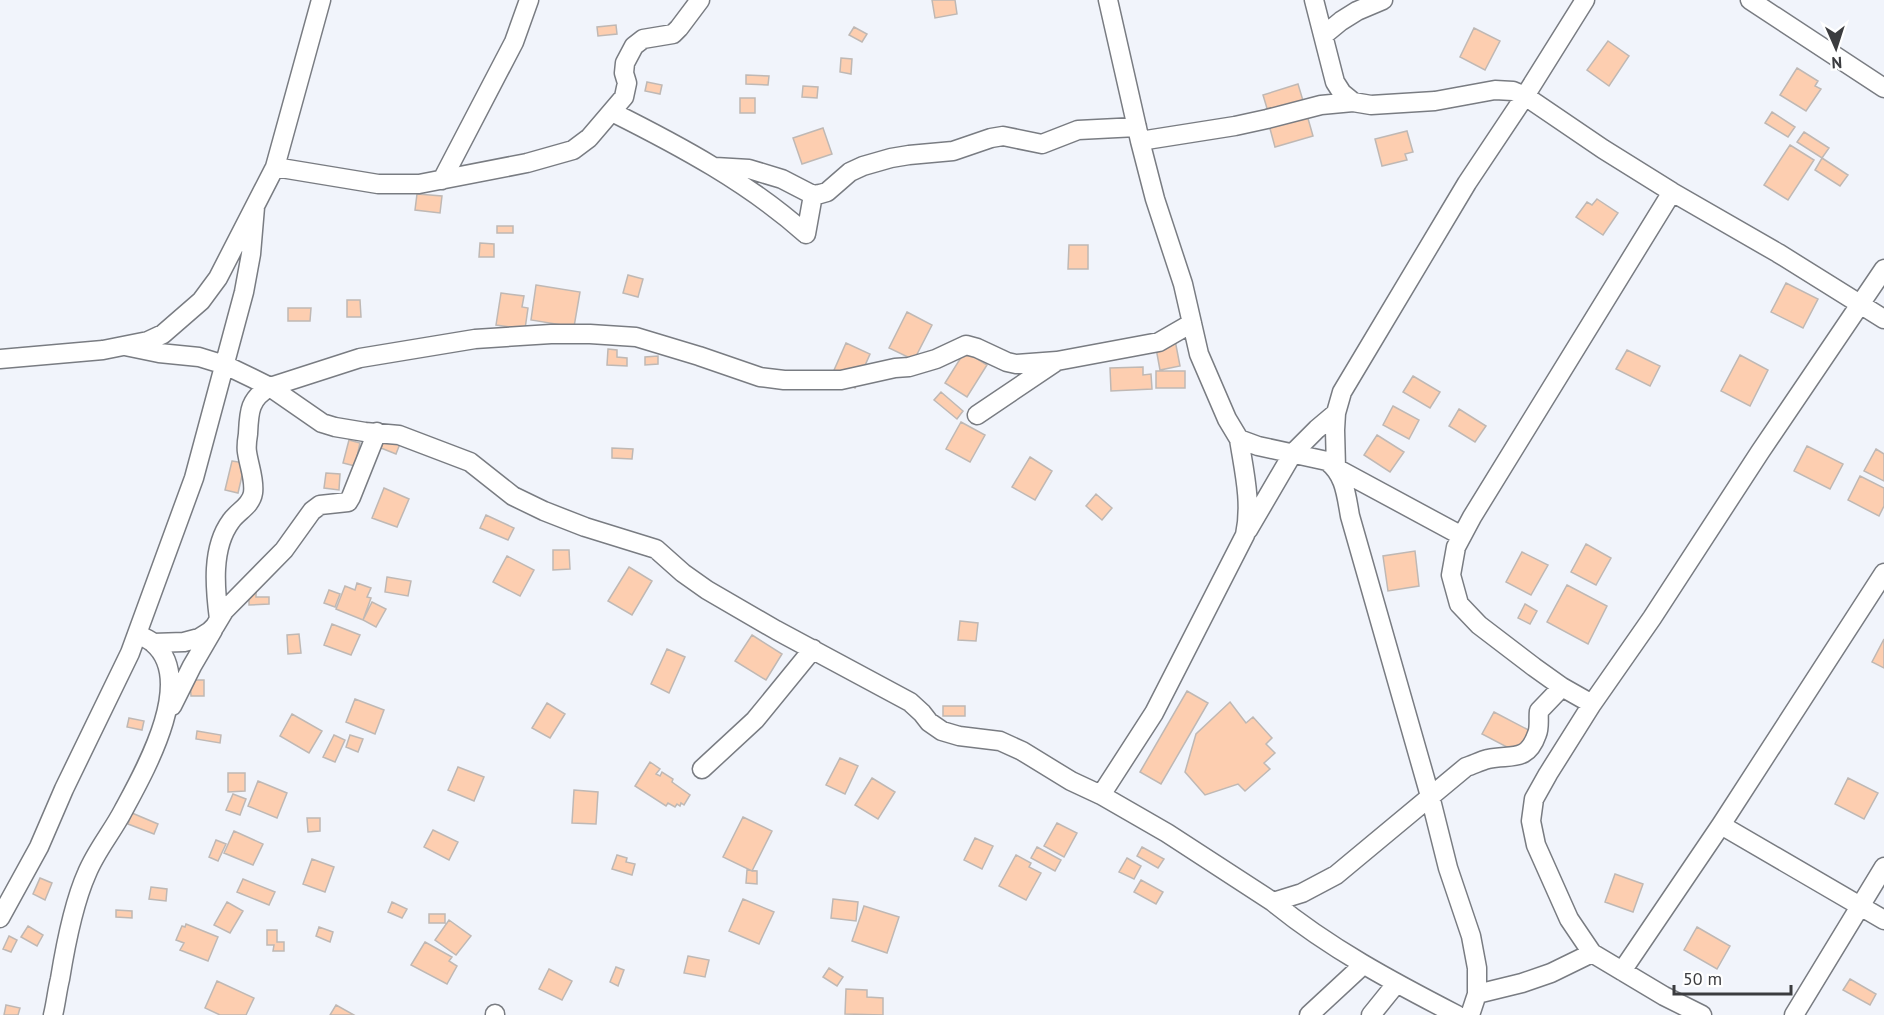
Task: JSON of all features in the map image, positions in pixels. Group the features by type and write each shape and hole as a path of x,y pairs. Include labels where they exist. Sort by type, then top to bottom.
{"street":[{"path":"0,359 103,350 148,341 163,334 201,301 218,278 275,167 321,0"},
{"path":"442,180 514,42 529,0"},
{"path":"275,167 344,180 378,184 419,184 527,163 573,150 589,138 624,97 627,83 624,73 625,63 634,46 643,39 672,34 680,28 700,0"},
{"path":"1108,0 1138,134 1155,199 1183,284 1199,354 1227,419 1239,439 1249,506 1249,520 1245,535"},
{"path":"1314,0 1335,82 1342,93 1353,102"},
{"path":"1324,35 1341,21 1383,0"},
{"path":"1470,1015 1477,994 1477,968 1472,936 1448,868 1430,796 1350,516 1342,478 1336,468 1336,413 1342,392 1467,183 1585,0"},
{"path":"1750,0 1884,87"},
{"path":"715,167 748,169 782,179 813,195 827,192 843,177 856,169 891,158 953,151 997,137 1014,137 1042,144 1077,130 1138,134 1235,126 1321,105 1353,102 1371,105 1402,104 1435,101 1504,89 1525,96 1672,192 1778,253 1884,319"},
{"path":"612,112 715,167 780,211 806,234 813,195"},
{"path":"1592,704 1562,687 1479,625 1459,604 1451,575 1456,547 1462,536 1672,192"},
{"path":"0,918 39,847 64,789 130,653 145,638 194,478 244,292 251,254 255,207"},
{"path":"1702,1015 1592,953 1569,919 1536,845 1531,821 1534,799 1592,704 1652,618 1760,452 1884,269"},
{"path":"145,638 184,642 200,638 217,622 215,578 218,552 225,530 232,519 251,502 253,484 246,450 249,412 260,393 270,387 353,360 475,339 590,334 636,337 760,377 784,380 841,380 895,368 909,368 934,360 966,345 1016,364 1057,361 1105,351 1146,346 1159,342 1192,323"},
{"path":"125,346 159,353 199,357 225,366 270,387 322,423 335,427 399,435 470,462 513,496 544,511 585,527 656,549 707,590 910,702 929,722 942,731 959,736 1000,741 1022,751 1071,781 1101,795 1167,833 1274,902 1363,965 1457,1015"},
{"path":"977,415 1057,361"},
{"path":"1101,795 1155,713 1245,535 1293,453 1336,413"},
{"path":"53,1015 71,930 86,874 123,812 166,716 217,622 224,611 284,550 312,511 320,505 348,502 377,432"},
{"path":"1239,439 1258,446 1327,461 1462,536"},
{"path":"1622,971 1721,825 1884,573"},
{"path":"145,638 163,655 170,679 166,716"},
{"path":"702,769 755,720 813,649"},
{"path":"1274,902 1302,893 1336,876 1466,767 1485,760 1517,757 1524,753 1534,741 1538,731 1539,711 1562,687"},
{"path":"1721,825 1884,920"},
{"path":"1794,1015 1884,867"},
{"path":"1477,994 1551,973 1592,953"},
{"path":"1309,1015 1363,965"},
{"path":"1371,1015 1396,984"}],"building":[{"path":"932,0 955,0 957,14 935,18"},
{"path":"616,25 617,34 598,36 597,27"},
{"path":"854,27 867,34 862,42 849,35"},
{"path":"1474,28 1500,41 1485,70 1460,57"},
{"path":"1608,41 1629,56 1609,86 1587,70"},
{"path":"841,58 852,59 851,74 840,72"},
{"path":"1797,68 1818,81 1815,86 1821,89 1806,111 1780,95"},
{"path":"746,75 769,76 768,85 746,84"},
{"path":"647,82 662,85 660,94 645,91"},
{"path":"1298,84 1304,104 1269,115 1263,95"},
{"path":"803,86 818,87 817,98 802,97"},
{"path":"740,98 755,98 755,113 740,113"},
{"path":"1772,112 1795,127 1788,137 1765,123"},
{"path":"1307,115 1313,136 1275,147 1269,125"},
{"path":"823,128 832,154 802,164 793,138"},
{"path":"1407,131 1413,152 1405,154 1407,160 1382,166 1375,139"},
{"path":"1804,132 1829,148 1822,158 1797,142"},
{"path":"1790,145 1814,160 1788,200 1764,185"},
{"path":"1822,158 1848,175 1840,186 1815,170"},
{"path":"417,194 442,196 440,213 415,210"},
{"path":"1597,199 1618,213 1603,235 1576,217 1587,202 1592,205"},
{"path":"497,226 513,226 513,233 497,233"},
{"path":"480,243 494,244 494,257 479,257"},
{"path":"1069,245 1088,245 1088,269 1068,269"},
{"path":"628,275 643,279 638,297 623,293"},
{"path":"1786,283 1818,299 1803,328 1771,312"},
{"path":"536,285 580,292 574,327 531,320"},
{"path":"501,293 524,296 522,307 528,308 525,329 496,325"},
{"path":"347,300 360,300 361,317 347,317"},
{"path":"288,308 311,308 310,321 288,321"},
{"path":"907,312 932,325 914,360 889,348"},
{"path":"1175,340 1180,366 1160,370 1155,343"},
{"path":"846,343 870,354 855,388 831,377"},
{"path":"608,349 617,350 617,357 627,358 627,366 607,365"},
{"path":"1627,350 1660,366 1650,386 1616,369"},
{"path":"965,351 987,365 967,397 945,383"},
{"path":"1740,355 1768,370 1750,406 1721,391"},
{"path":"658,356 658,364 645,365 645,357"},
{"path":"1143,367 1143,375 1151,374 1152,389 1111,391 1110,368"},
{"path":"1156,371 1185,371 1185,388 1156,388"},
{"path":"1413,376 1440,392 1430,408 1403,392"},
{"path":"941,392 963,411 957,419 934,400"},
{"path":"1393,406 1419,420 1409,439 1383,425"},
{"path":"1459,409 1486,426 1475,442 1449,426"},
{"path":"961,422 985,435 970,462 946,449"},
{"path":"386,435 401,441 396,454 381,448"},
{"path":"1377,435 1404,452 1390,472 1364,455"},
{"path":"349,440 360,443 355,466 343,463"},
{"path":"1807,446 1843,464 1830,489 1794,471"},
{"path":"612,448 633,449 632,459 612,458"},
{"path":"1876,449 1884,454 1884,481 1864,471"},
{"path":"1030,457 1052,471 1035,500 1012,487"},
{"path":"232,461 245,463 238,493 225,490"},
{"path":"326,473 340,474 339,490 324,488"},
{"path":"1860,476 1884,488 1884,506 1879,516 1848,500"},
{"path":"384,488 409,499 397,527 372,518"},
{"path":"1096,494 1112,508 1102,520 1086,506"},
{"path":"486,515 514,528 508,540 480,528"},
{"path":"1586,544 1611,558 1596,585 1571,572"},
{"path":"553,550 569,550 570,569 553,570"},
{"path":"1415,551 1419,586 1388,591 1383,556"},
{"path":"1522,552 1548,565 1531,595 1506,582"},
{"path":"507,556 534,570 520,596 493,582"},
{"path":"629,567 652,581 632,615 608,601"},
{"path":"387,577 411,581 408,596 385,592"},
{"path":"357,583 371,588 367,597 371,598 363,620 336,609 345,586 355,590"},
{"path":"1567,585 1607,606 1588,644 1547,622"},
{"path":"249,589 256,589 256,597 269,597 269,604 249,605"},
{"path":"329,590 340,594 335,607 324,603"},
{"path":"372,602 386,609 376,627 363,620"},
{"path":"1525,604 1537,611 1530,624 1518,618"},
{"path":"960,621 978,623 976,641 958,640"},
{"path":"332,624 360,635 351,655 324,645"},
{"path":"299,634 301,653 288,654 287,635"},
{"path":"752,635 782,654 766,680 735,661"},
{"path":"1884,639 1884,668 1872,662"},
{"path":"667,649 685,657 669,693 651,684"},
{"path":"190,680 204,680 204,696 191,696"},
{"path":"1187,691 1208,703 1161,784 1140,772"},
{"path":"355,699 384,710 375,734 346,722"},
{"path":"1230,702 1246,723 1253,717 1272,738 1266,744 1275,753 1264,763 1270,769 1245,791 1238,784 1205,795 1185,772 1196,734"},
{"path":"547,703 565,714 550,738 532,728"},
{"path":"943,706 965,706 965,716 943,716"},
{"path":"1494,712 1536,734 1524,756 1482,734"},
{"path":"292,714 322,731 309,753 280,736"},
{"path":"129,718 144,721 142,730 127,727"},
{"path":"197,731 221,735 220,743 196,739"},
{"path":"334,735 345,740 335,762 323,757"},
{"path":"350,735 363,739 358,752 346,747"},
{"path":"840,758 858,766 845,794 826,785"},
{"path":"650,762 660,769 656,774 660,776 662,772 690,795 684,805 681,803 680,806 677,804 675,807 668,803 666,806 635,786"},
{"path":"458,767 484,777 474,801 448,790"},
{"path":"228,773 245,773 245,791 228,792"},
{"path":"872,778 895,792 878,819 855,805"},
{"path":"1848,778 1878,793 1864,819 1835,804"},
{"path":"258,781 287,793 277,818 248,806"},
{"path":"574,790 598,792 596,824 572,823"},
{"path":"233,794 246,799 240,815 226,810"},
{"path":"132,813 158,824 154,834 128,824"},
{"path":"743,817 772,831 752,871 723,857"},
{"path":"307,818 320,818 320,831 308,832"},
{"path":"1057,823 1077,833 1064,857 1044,846"},
{"path":"433,830 458,842 449,860 424,847"},
{"path":"234,831 263,844 253,865 224,853"},
{"path":"975,838 993,846 982,869 964,860"},
{"path":"216,840 226,844 218,861 209,857"},
{"path":"1037,847 1061,860 1055,871 1031,858"},
{"path":"1142,847 1164,859 1158,868 1137,856"},
{"path":"617,855 627,858 626,862 635,864 632,875 612,869"},
{"path":"1016,855 1031,863 1029,867 1041,873 1026,900 999,886"},
{"path":"1127,858 1141,866 1134,879 1119,872"},
{"path":"312,859 334,867 325,892 303,884"},
{"path":"747,870 757,871 757,884 746,883"},
{"path":"1615,874 1643,884 1633,912 1605,902"},
{"path":"40,878 52,883 45,900 33,894"},
{"path":"243,879 275,892 269,905 237,892"},
{"path":"1141,880 1163,892 1156,904 1134,892"},
{"path":"151,887 167,889 166,901 149,899"},
{"path":"743,899 774,912 759,944 729,931"},
{"path":"833,899 858,902 856,921 831,918"},
{"path":"227,902 243,911 230,933 214,925"},
{"path":"392,902 407,909 402,918 388,912"},
{"path":"864,906 899,917 887,953 852,941"},
{"path":"116,910 132,911 132,918 116,917"},
{"path":"429,914 445,914 445,923 429,923"},
{"path":"449,920 471,936 456,955 435,940"},
{"path":"186,924 218,937 208,961 180,950 184,943 176,940 182,926 185,927"},
{"path":"28,926 43,935 37,946 21,937"},
{"path":"319,927 333,932 330,942 316,936"},
{"path":"1697,927 1730,946 1717,969 1684,950"},
{"path":"267,930 277,930 277,942 284,942 284,951 273,951 274,945 267,945"},
{"path":"9,936 17,940 11,952 3,949"},
{"path":"425,942 452,957 449,961 457,966 447,984 411,965"},
{"path":"688,956 709,960 705,977 684,973"},
{"path":"616,967 624,970 618,986 610,982"},
{"path":"829,968 843,977 837,986 823,977"},
{"path":"549,969 572,981 562,1000 539,989"},
{"path":"1850,979 1876,994 1870,1005 1843,990"},
{"path":"217,981 254,998 246,1015 220,1015 205,1008"},
{"path":"846,989 867,990 867,997 883,998 883,1015 845,1014"},
{"path":"6,1005 20,1008 18,1015 4,1015"},
{"path":"336,1005 354,1015 330,1015"}]}
